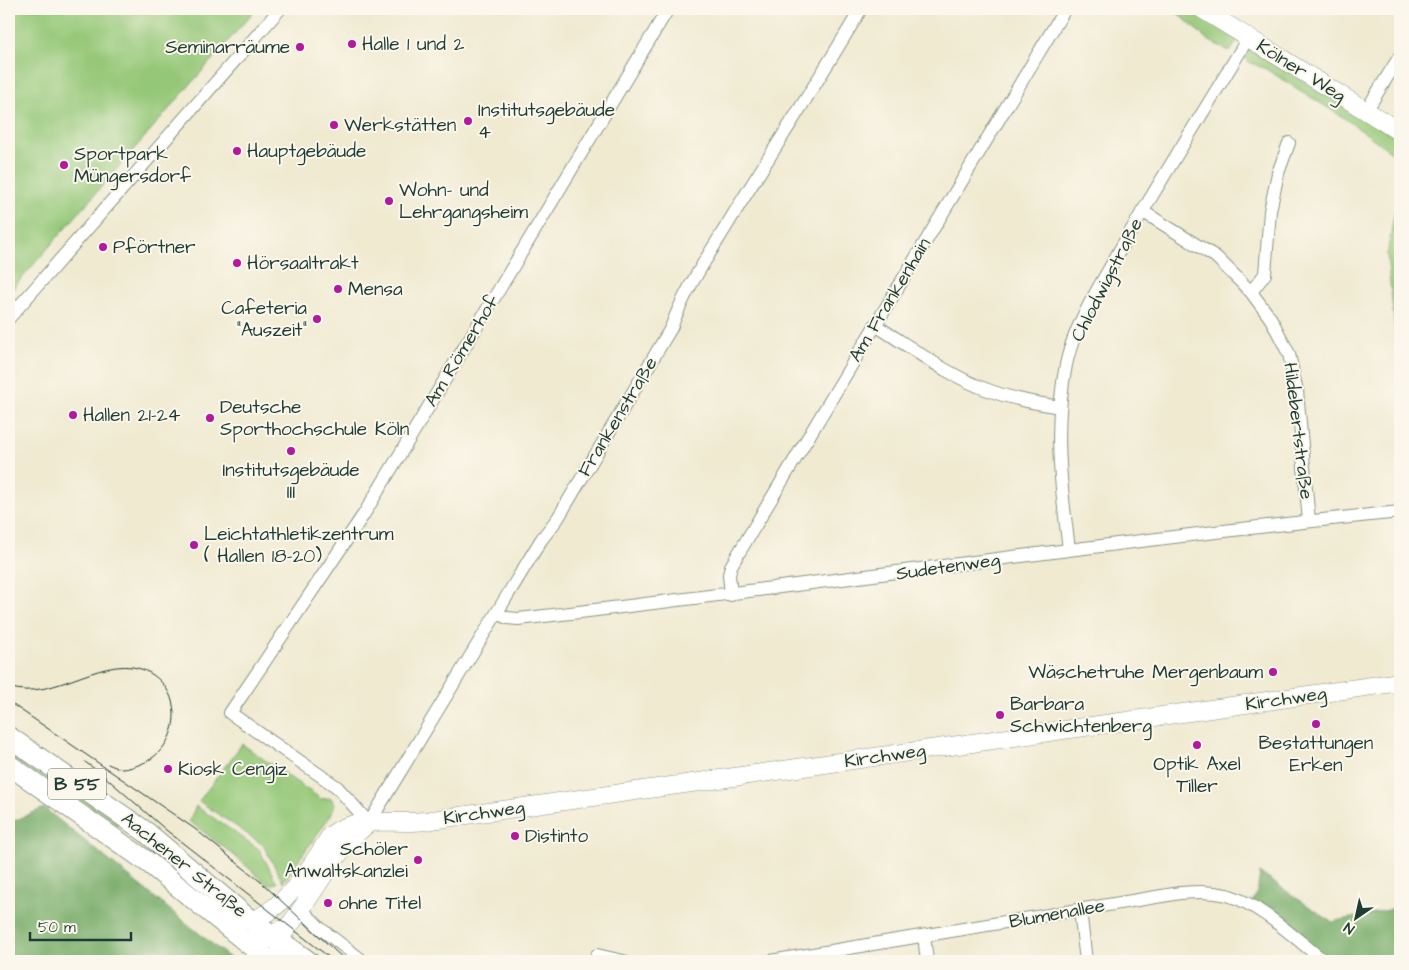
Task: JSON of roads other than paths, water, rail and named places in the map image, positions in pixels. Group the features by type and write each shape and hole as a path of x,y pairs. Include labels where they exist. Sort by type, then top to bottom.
{"main road":[{"name":"Aachener Straße","path":"9,737 146,832 253,921 308,961"},
{"name":"Aachener Straße","path":"9,765 148,863 270,961"}],"street":[{"path":"9,318 280,9"},
{"name":"Am Römerhof","path":"368,823 337,786 230,713 364,514 668,9"},
{"name":"Frankenstraße","path":"368,823 541,540 558,518 671,328 677,310 728,224 776,145 802,108 861,9"},
{"name":"Am Frankenhain","path":"731,595 729,575 731,566 1064,9"},
{"name":"Kölner Weg","path":"1202,9 1222,14 1248,38 1400,132"},
{"name":"Chlodwigstraße","path":"1069,549 1058,470 1060,407 1066,363 1080,322 1142,211 1248,38"},
{"path":"1366,111 1400,56"},
{"path":"1251,292 1265,274 1270,211 1278,173 1289,143"},
{"name":"Hildebertstraße","path":"1142,211 1216,257 1251,292 1271,318 1289,354 1297,391 1309,521"},
{"path":"875,324 951,373 987,390 1021,400 1060,407"},
{"name":"Sudetenweg","path":"497,612 507,618 518,619 731,595 1069,549 1400,512"},
{"name":"Kirchweg","path":"253,921 291,894 331,835 348,824 425,821 1400,682"},
{"path":"241,939 278,939 301,910 330,864 351,839 368,823"},
{"name":"Blumenallee","path":"771,961 1180,893 1203,891 1229,896 1266,916 1324,961"},
{"name":"Kirchweg","path":"283,961 278,939 291,894"},
{"path":"301,910 321,929 363,961"},
{"path":"1080,910 1086,961"},
{"path":"924,936 928,961"},
{"path":"597,955 623,961"}],"tram line":[{"path":"9,687 26,690 44,688 116,667 133,667 150,673 162,683 170,694 174,721 170,734 164,747 154,757 141,764 122,769 108,764"},
{"path":"9,702 195,829 261,882 346,961"},
{"path":"85,762 103,775 166,830 334,961"}],"place":[{"name":"Halle 1 und 2","path":"352,44"},
{"name":"Seminarräume","path":"300,47"},
{"name":"Institutsgebäude 4","path":"468,121"},
{"name":"Werkstätten","path":"334,125"},
{"name":"Hauptgebäude","path":"237,151"},
{"name":"Sportpark Müngersdorf","path":"64,165"},
{"name":"Wohn- und Lehrgangsheim","path":"389,201"},
{"name":"Pförtner","path":"103,247"},
{"name":"Hörsaaltrakt","path":"237,263"},
{"name":"Mensa","path":"338,289"},
{"name":"Cafeteria \"Auszeit\"","path":"317,319"},
{"name":"Hallen 21-24","path":"73,415"},
{"name":"Deutsche Sporthochschule Köln","path":"210,418"},
{"name":"Institutsgebäude III","path":"291,451"},
{"name":"Leichtathletikzentrum ( Hallen 18-20)","path":"194,545"},
{"name":"Wäschetruhe Mergenbaum","path":"1273,672"},
{"name":"Barbara Schwichtenberg","path":"1000,715"},
{"name":"Bestattungen Erken","path":"1316,724"},
{"name":"Optik Axel Tiller","path":"1197,745"},
{"name":"Kiosk Cengiz","path":"168,769"},
{"name":"Distinto","path":"515,836"},
{"name":"Schöler Anwaltskanzlei","path":"418,860"},
{"name":"ohne Titel","path":"328,903"}]}
